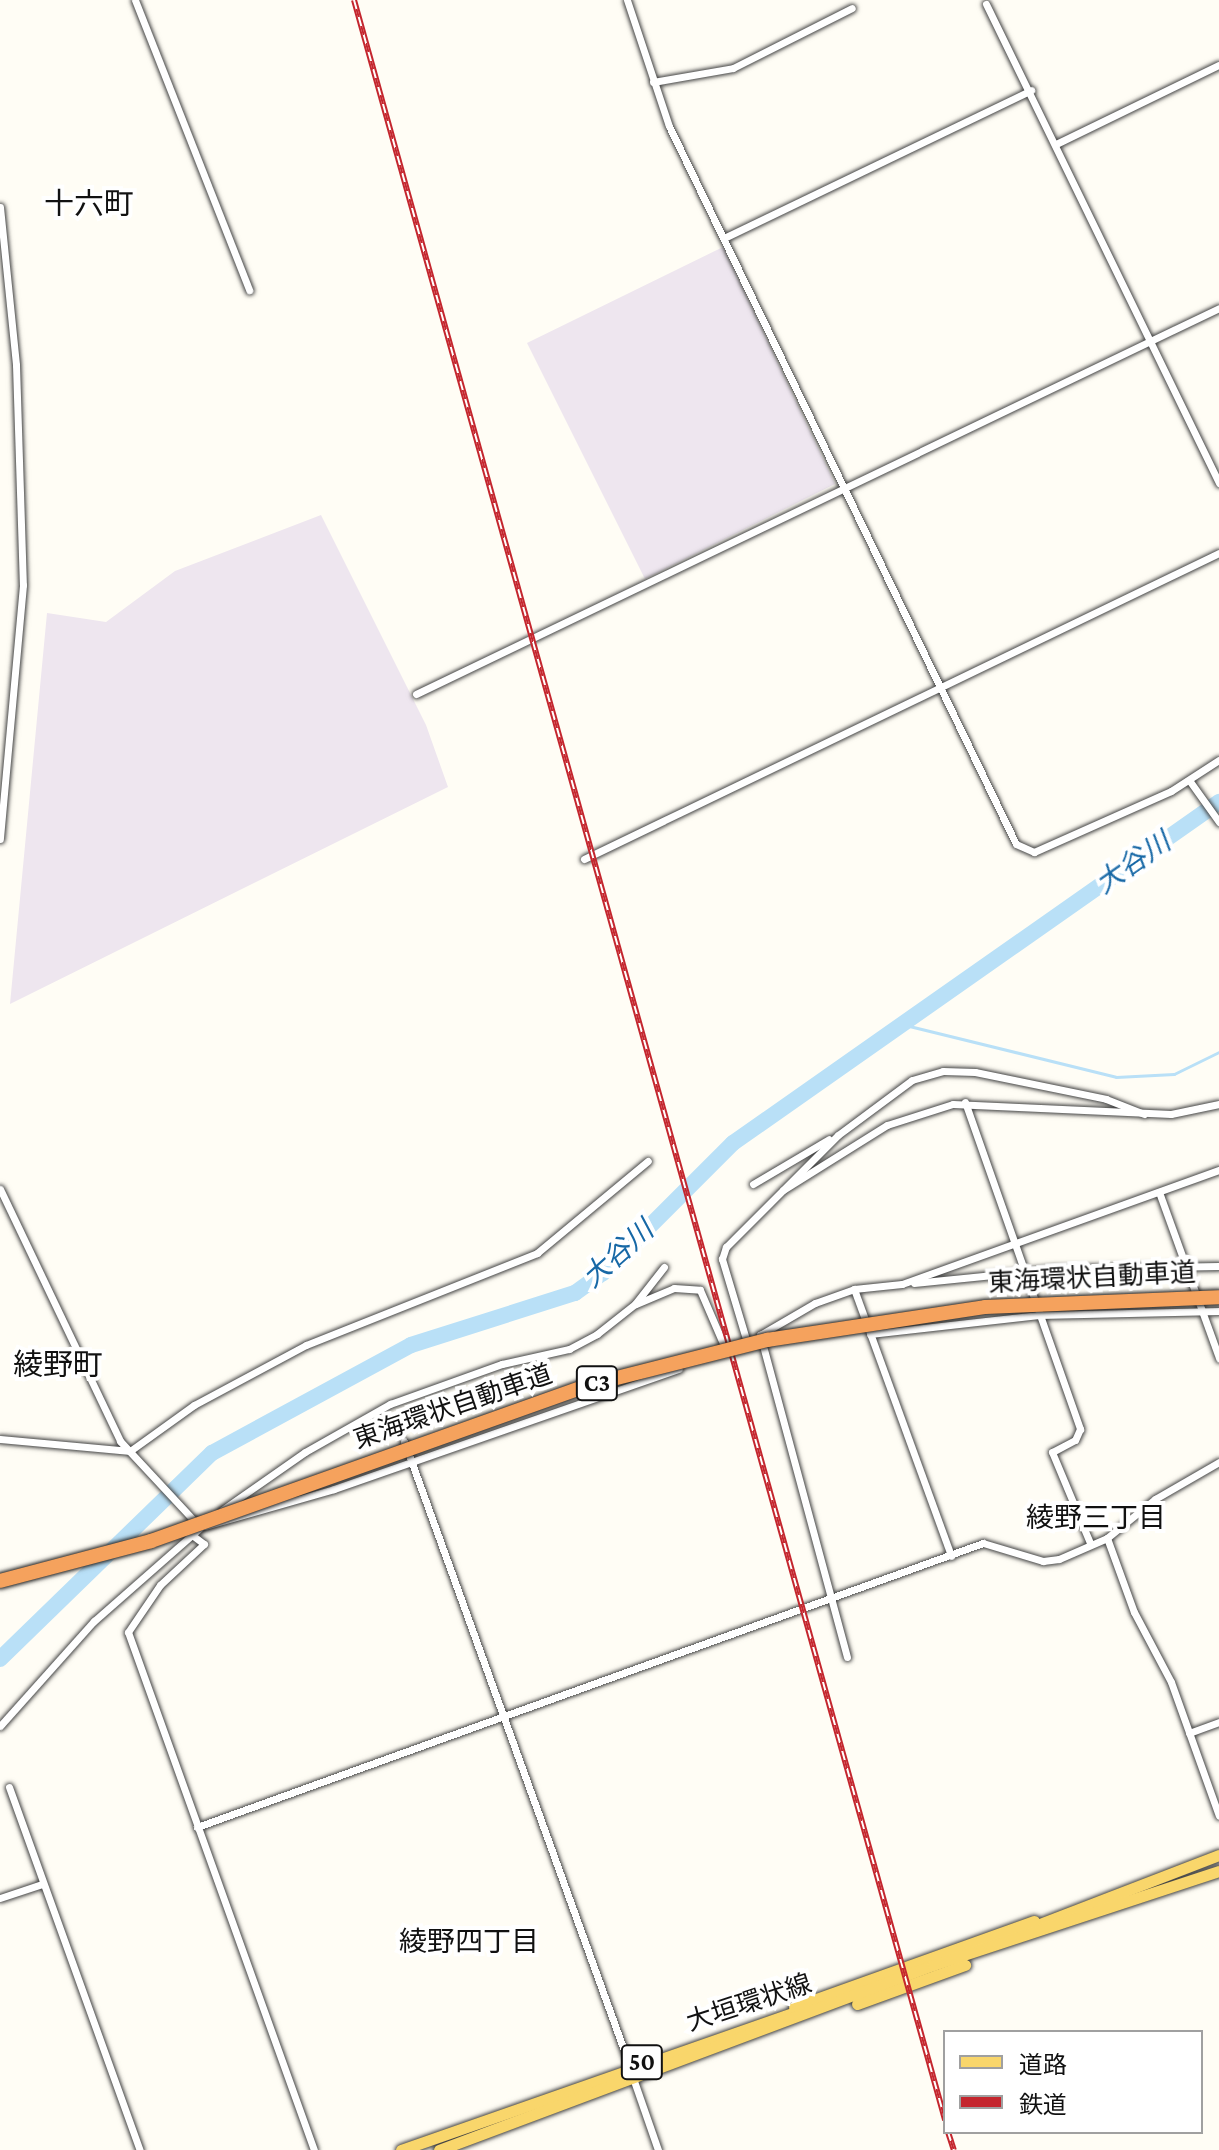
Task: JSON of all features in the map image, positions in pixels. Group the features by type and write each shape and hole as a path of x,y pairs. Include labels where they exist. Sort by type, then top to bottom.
{"highway":[{"name":"東海環状自動車道","path":"0,1581 151,1541 589,1385 753,1343 985,1307 1219,1297"}],"main road":[{"name":"大垣環状線","path":"1045,1926 1219,1855"},
{"name":"大垣環状線","path":"439,2150 634,2081 785,2019 933,1965 1219,1871"},
{"path":"785,2019 882,1995 1045,1926"},
{"path":"785,2019 943,1950 1045,1926"},
{"name":"大垣環状線","path":"401,2150 630,2067 785,2019"}],"street":[{"path":"135,0 249,290"},
{"path":"627,0 653,82 724,238 939,686 1024,851 1034,852 1189,780 1219,760"},
{"path":"986,4 1031,90 1219,483"},
{"path":"653,82 733,68 852,8"},
{"path":"1056,144 1219,65"},
{"path":"724,238 1031,90"},
{"path":"0,207 16,365 23,585 0,839"},
{"path":"416,694 1219,308"},
{"path":"584,859 1219,553"},
{"path":"1189,780 1219,822"},
{"path":"746,1339 722,1259 774,1195 838,1135 912,1080 943,1071 1106,1099 1144,1114"},
{"path":"965,1102 1080,1429 1075,1440 1052,1452 1090,1543"},
{"path":"774,1195 887,1125 965,1102 1144,1114 1219,1104"},
{"path":"753,1184 838,1135"},
{"path":"0,1439 130,1451 194,1405 306,1345 537,1253 648,1161"},
{"path":"902,1284 1219,1170"},
{"path":"0,1189 120,1441 140,1456 202,1527"},
{"path":"1159,1192 1219,1358"},
{"path":"202,1527 256,1514 701,1362 721,1349 760,1335 815,1303 854,1289 1024,1272 1219,1266"},
{"path":"635,1304 664,1267"},
{"path":"0,1726 94,1621 192,1535 348,1426 502,1364 569,1349 635,1304 674,1288 700,1290 721,1349"},
{"path":"854,1289 951,1556"},
{"path":"870,1334 1039,1315 1219,1311"},
{"path":"760,1335 847,1657"},
{"path":"404,1441 630,2067"},
{"path":"197,1827 995,1542 1043,1561 1107,1538 1155,1499 1219,1462"},
{"path":"192,1535 204,1544 160,1585 128,1632 314,2150"},
{"path":"1107,1538 1189,1733 1219,1816"},
{"path":"1189,1733 1219,1722"},
{"path":"9,1787 140,2150"},
{"path":"0,1898 42,1884"},
{"path":"634,2081 658,2150"}],"shaded area":[{"path":"723,247 835,484 645,579 527,343"},
{"path":"321,515 426,725 448,787 10,1004 47,613 106,622 175,571"}],"waterway":[{"name":"大谷川","path":"0,1659 212,1453 411,1345 575,1293 603,1273 733,1143 1219,802"},
{"path":"901,1024 1116,1077 1174,1074 1219,1052"}],"railway":[{"path":"354,0 943,2113"},
{"path":"949,2134 954,2150"}],"district":[{"name":"十六町","path":"89,204"},
{"name":"綾野町","path":"58,1365"},
{"name":"綾野三丁目","path":"1096,1518"},
{"name":"綾野四丁目","path":"469,1942"}]}
